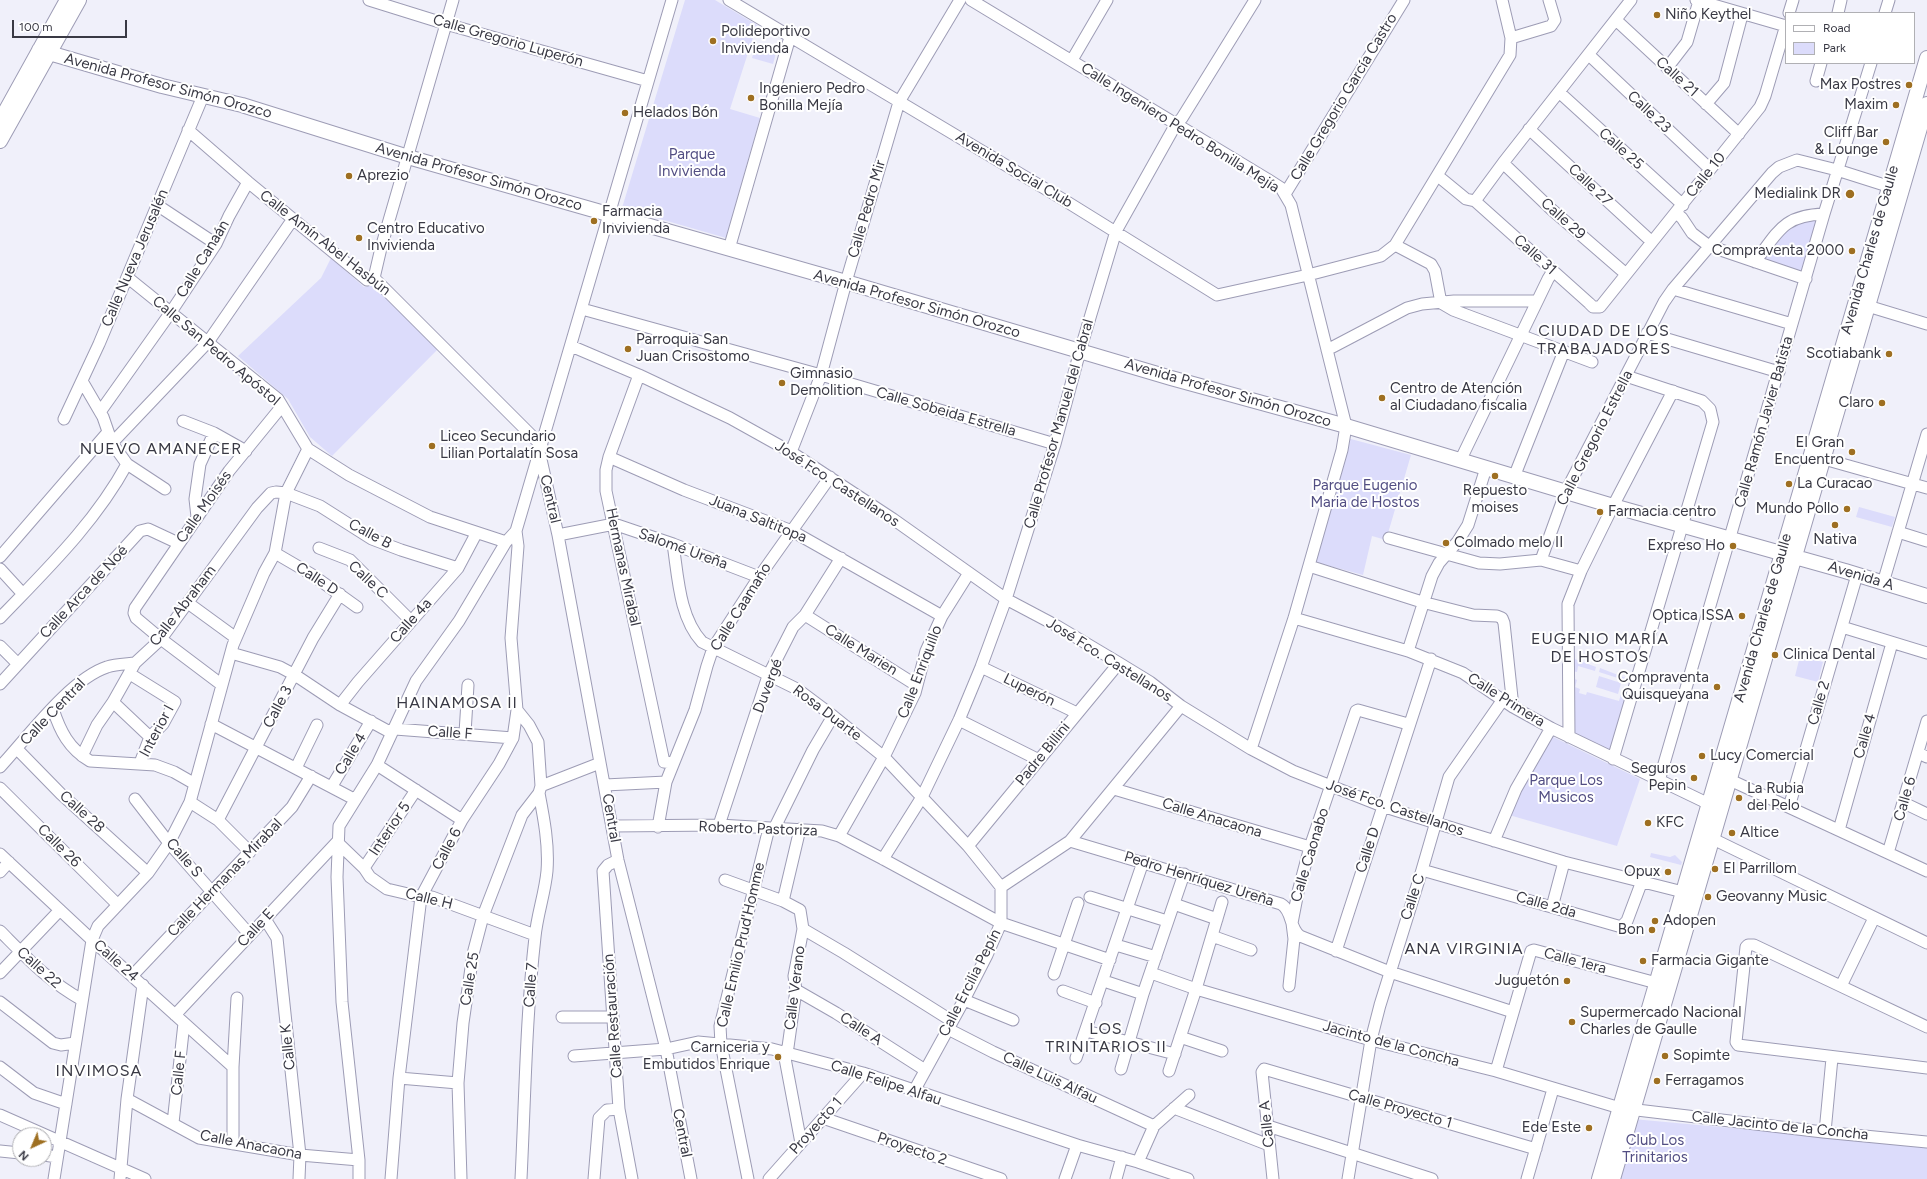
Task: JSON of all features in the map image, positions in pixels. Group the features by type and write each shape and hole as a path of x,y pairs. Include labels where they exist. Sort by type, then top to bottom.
{"main road":[{"path":"0,141 44,52 67,0"},
{"path":"0,121 79,0"},
{"name":"Avenida Profesor Simón Orozco","path":"44,52 162,86 260,110 408,157 846,282 1080,351 1346,426 1613,506 1789,555"},
{"name":"Avenida Charles de Gaulle","path":"1599,1179 1670,987 1730,780 1789,555 1895,189 1927,58"},
{"name":"Avenida Charles de Gaulle","path":"1895,189 1926,108"},
{"name":"Avenida Charles de Gaulle","path":"1613,1179 1626,1109 1656,983 1684,892 1718,771 1789,555 1824,459 1861,304"},
{"name":"Avenida A","path":"1789,555 1927,596"}],"street":[{"name":"Calle Gregorio Luperón","path":"369,0 394,4 446,24 648,81"},
{"path":"374,278 453,0"},
{"path":"359,1179 359,1160 342,1002 337,842 339,826 354,799 377,765 391,730 416,680 459,621 506,542 516,530 541,450 672,0"},
{"name":"Avenida Social Club","path":"729,0 790,38 1116,231 1217,295 1308,275 1381,256 1395,245"},
{"name":"Calle Pedro Mir","path":"791,452 821,375 846,282 899,102 960,0"},
{"name":"Calle Ingeniero Pedro Bonilla Mejía","path":"971,0 1267,178 1281,188 1285,194 1294,218 1346,426 1342,450 1310,566 1251,749"},
{"path":"1072,60 1107,0"},
{"name":"Calle Profesor Manuel del Cabral","path":"883,859 922,797 959,720 981,667 1006,599 1055,444 1080,351 1116,231 1176,124 1182,118 1255,0"},
{"name":"Calle Gregorio García Castro","path":"1285,194 1404,0"},
{"path":"1502,0 1511,38 1510,55 1395,245 1431,264 1435,271 1441,303 1453,310 1592,362"},
{"path":"1511,38 1551,26 1555,20 1550,0"},
{"path":"1475,201 1502,163 1560,93 1631,0"},
{"path":"1667,68 1688,42 1698,0 1742,15 1785,26"},
{"path":"1789,12 1793,0"},
{"path":"1838,12 1841,0"},
{"path":"1885,12 1889,0"},
{"path":"1706,104 1724,83 1742,15"},
{"name":"Calle 21","path":"1616,20 1739,134"},
{"name":"Calle 10","path":"1597,308 1679,209 1760,107 1765,96 1785,29"},
{"path":"728,249 790,38"},
{"name":"Calle 23","path":"1589,55 1710,170"},
{"path":"1816,81 1822,64"},
{"name":"Calle Ramón Javier Batista","path":"1659,781 1824,214 1871,64"},
{"name":"Calle 25","path":"1560,93 1679,209 1682,218 1692,233 1709,246 1806,279"},
{"name":"Calle Nueva Jerusalén","path":"64,419 82,382 202,96"},
{"name":"Calle 27","path":"1529,129 1652,242"},
{"name":"Calle Amín Abel Hasbún","path":"188,130 248,182 367,280 374,278 541,450"},
{"name":"Calle Gregorio Estrella","path":"1541,560 1566,491 1647,333 1673,289 1779,167 1796,160 1837,170 1895,189"},
{"name":"Calle 29","path":"1502,163 1551,209 1626,274"},
{"name":"Calle 31","path":"1438,176 1466,199 1475,201 1589,303 1597,308"},
{"name":"Calle Canaán","path":"100,412 171,312 216,244 229,216 248,182"},
{"path":"157,205 216,244"},
{"path":"1755,262 1786,223 1803,216 1824,214"},
{"path":"112,443 208,342 293,219"},
{"path":"1460,461 1537,301 1548,279 1554,271"},
{"name":"Calle San Pedro Apóstol","path":"127,276 278,399 308,449 349,476 430,517 476,534 506,542"},
{"path":"1673,289 1792,324"},
{"path":"1327,350 1407,308 1422,304 1537,301"},
{"path":"1861,304 1927,324"},
{"name":"Calle Sobeida Estrella","path":"582,309 821,375 1055,444"},
{"path":"1647,333 1779,372"},
{"name":"José Fco. Castellanos","path":"571,346 639,375 730,418 791,452 893,519 1006,599 1057,626 1119,663 1150,682 1181,706 1251,749 1293,771 1331,788 1382,806 1494,841 1564,862 1684,892"},
{"path":"1514,476 1564,351"},
{"name":"Hermanas Mirabal","path":"639,375 609,457 606,470 606,491 669,763"},
{"path":"1613,759 1683,525 1713,416 1710,409 1702,401 1626,376"},
{"path":"82,382 100,412 112,443 127,464 165,489"},
{"path":"1568,737 1568,604 1581,571 1613,506 1673,391"},
{"name":"Calle Moisés","path":"161,640 136,618 134,613 135,608 178,543 246,451 282,406"},
{"path":"183,421 214,433 246,451"},
{"path":"0,557 108,432"},
{"path":"197,517 195,499 200,464 214,433"},
{"path":"1883,583 1927,434"},
{"path":"54,1179 92,940 98,926 148,873 170,843 190,802 236,638 264,573 275,553 286,493 308,449"},
{"name":"Central","path":"541,450 618,860 666,1049 691,1179"},
{"name":"Juana Saltitopa","path":"609,457 684,490 792,531 942,616"},
{"path":"1824,459 1927,488"},
{"path":"0,618 81,532 116,485 127,464"},
{"path":"1408,651 1422,602 1432,576 1468,525 1486,468"},
{"name":"Calle Caamaño","path":"658,827 669,763 695,710 707,666 714,648 759,577 830,477"},
{"name":"Calle Abraham","path":"82,756 135,663 161,640 264,500 271,493 286,493"},
{"name":"Calle B","path":"286,493 320,506 372,539 458,568"},
{"name":"Salomé Ureña","path":"558,535 614,524 673,544 759,577"},
{"name":"Calle Arca de Noé","path":"0,684 140,531 148,529 178,543"},
{"name":"Calle 6","path":"390,1179 399,1078 422,897 462,820 499,764 513,738 517,710 511,638 518,546 516,530"},
{"path":"1898,532 1927,541"},
{"name":"Calle 4a","path":"340,705 358,682 458,568 476,534"},
{"path":"1389,538 1446,555 1490,564 1541,560 1581,571"},
{"name":"Rosa Duarte","path":"673,544 680,586 689,623 694,633 702,642 768,676 797,689 884,757 968,846 1001,887"},
{"name":"Calle C","path":"319,548 350,560 411,621"},
{"name":"Calle D","path":"275,553 311,574 357,607"},
{"name":"Duvergé","path":"719,825 768,676 793,627 805,615 841,558"},
{"path":"1310,566 1422,602 1474,615 1497,616 1502,618 1504,623 1513,707"},
{"path":"0,569 23,594"},
{"name":"Calle Enriquillo","path":"839,836 884,757 915,692 926,651 942,616 969,573"},
{"name":"Calle 2","path":"1788,807 1857,575"},
{"name":"Calle 3","path":"218,820 257,748 313,638 340,594"},
{"path":"188,603 236,638"},
{"name":"Calle Marien","path":"805,615 916,685"},
{"name":"Calle Primera","path":"1294,618 1408,651 1463,673 1513,707 1551,728 1709,804"},
{"path":"1842,627 1927,653"},
{"path":"161,640 222,685"},
{"name":"Calle 4","path":"1838,830 1892,643"},
{"path":"0,646 18,664"},
{"path":"231,653 280,667 295,675 340,705 371,722 391,730"},
{"name":"Calle D","path":"1336,951 1408,724 1431,659"},
{"name":"Calle Central","path":"0,768 72,689 89,675 108,666 135,663"},
{"name":"Padre Billini","path":"968,846 1119,663"},
{"name":"Luperón","path":"981,667 1077,713"},
{"name":"Interior I","path":"130,674 175,702 163,724 150,737 140,763"},
{"path":"465,733 468,685"},
{"name":"Calle C","path":"1348,1179 1371,1040 1449,777 1502,700"},
{"path":"113,702 150,737"},
{"path":"1001,887 1070,841 1181,706"},
{"path":"53,709 66,740 82,756 90,761 156,765 174,772 194,784"},
{"name":"Calle 7","path":"517,710 529,725 538,742 540,790 547,846 547,872 535,935 521,1179"},
{"name":"Calle Caonabo","path":"1289,986 1294,939 1292,923 1298,892 1310,847 1356,711 1408,724"},
{"name":"Calle Emilio Prud'Homme","path":"748,1179 721,1044 720,1026 753,889 771,828 833,716"},
{"path":"959,720 1039,760"},
{"name":"Calle 6","path":"1888,853 1904,803 1922,755 1927,721"},
{"name":"Calle 4","path":"332,786 371,722"},
{"path":"211,724 332,786 354,799"},
{"path":"296,768 317,725"},
{"path":"1494,841 1516,789 1551,728"},
{"name":"Calle F","path":"391,730 465,733 513,738"},
{"name":"Calle 28","path":"17,749 62,794 148,873"},
{"path":"540,790 600,763"},
{"path":"377,765 462,820"},
{"path":"1718,771 1730,780 1927,871"},
{"name":"Calle Hermanas Mirabal","path":"132,976 292,807 311,776"},
{"path":"605,785 666,782"},
{"name":"Calle 26","path":"0,788 118,905"},
{"name":"Calle Anacaona","path":"1114,789 1310,847"},
{"name":"Interior 5","path":"364,868 416,790"},
{"name":"Calle 25","path":"461,1179 458,1083 463,1023 473,954 483,916 522,815 540,790"},
{"name":"Calle S","path":"135,799 170,843 250,935"},
{"path":"190,802 218,820 250,852"},
{"path":"1904,803 1927,814"},
{"name":"Roberto Pastoriza","path":"612,826 658,827 719,825 822,831 839,836 1001,923 1110,960"},
{"path":"783,901 800,829"},
{"path":"1712,839 1927,943"},
{"name":"Pedro Henríquez Ureña","path":"1070,841 1281,904 1287,910 1298,936 1390,972 1513,1012"},
{"name":"Calle H","path":"337,842 364,868 370,878 387,889 422,897 432,897 535,935"},
{"name":"Calle E","path":"175,1015 337,842"},
{"name":"Calle 24","path":"0,854 92,940 233,1067"},
{"name":"Calle Restauración","path":"618,860 608,865 603,871 619,1109 632,1179"},
{"path":"0,872 9,862"},
{"path":"1076,1058 1104,981 1143,862"},
{"path":"1552,907 1564,862"},
{"name":"Calle 2da","path":"1422,870 1618,926 1622,926 1627,921 1642,881"},
{"path":"1121,1069 1167,921 1184,874"},
{"name":"Calle Verano","path":"725,880 753,889 799,909 803,929 794,976 796,990 788,1047 784,1053 801,1143"},
{"name":"Calle Ercilia Pepín","path":"914,1091 964,1000 987,955 1001,923 1001,887"},
{"path":"1090,897 1127,907 1167,921"},
{"path":"1169,1071 1196,989 1222,902"},
{"path":"1054,974 1078,903"},
{"path":"1174,904 1217,919"},
{"path":"0,973 20,950 60,910"},
{"path":"1841,986 1874,918"},
{"name":"Calle K","path":"265,919 277,938 300,1155 299,1179"},
{"name":"Calle Luis Alfau","path":"803,929 844,952 950,1025 993,1052 1154,1126"},
{"name":"Calle 22","path":"0,931 52,982 82,1000"},
{"path":"1212,936 1251,950"},
{"path":"1927,1027 1754,944 1746,947 1736,1044 1740,1046 1832,1058 1927,1068"},
{"path":"1116,945 1156,957"},
{"name":"Calle 1era","path":"1496,1071 1531,951 1534,950 1670,987"},
{"name":"Jacinto de la Concha","path":"1151,973 1196,989 1371,1040 1496,1071 1553,1089 1626,1109"},
{"path":"1104,981 1144,994"},
{"path":"121,1174 126,1099 143,985"},
{"name":"Calle A","path":"796,990 836,1013 925,1070"},
{"path":"1063,990 1096,1003"},
{"path":"233,1144 233,1067 237,998"},
{"path":"964,1000 1013,1020"},
{"path":"0,1002 53,1043 61,1045 75,1043"},
{"path":"562,1017 613,1017"},
{"name":"Calle F","path":"173,1123 184,1023"},
{"path":"1086,1031 1174,1054"},
{"path":"1180,1037 1222,1051"},
{"name":"Calle Felipe Alfau","path":"574,1056 666,1049 698,1042 772,1049 863,1073 1077,1145 1122,1157 1188,1179"},
{"path":"1825,1132 1832,1058"},
{"path":"0,1067 34,1093 66,1104"},
{"name":"Calle A","path":"1263,1070 1273,1179"},
{"name":"Calle Proyecto 1","path":"1263,1070 1361,1097 1536,1149"},
{"name":"Proyecto 1","path":"769,1179 863,1073"},
{"path":"399,1078 458,1083"},
{"path":"1527,1179 1553,1089"},
{"path":"1138,1162 1154,1126 1189,1095"},
{"name":"Calle Anacaona","path":"126,1099 199,1138 300,1155 359,1160"},
{"path":"1174,1108 1269,1145"},
{"path":"594,1179 599,1118 607,1110 619,1109"},
{"name":"Calle Jacinto de la Concha","path":"1626,1109 1927,1142"},
{"path":"0,1115 60,1140 121,1174 145,1179"},
{"name":"Proyecto 2","path":"823,1118 1001,1179"},
{"path":"1268,1126 1352,1153 1418,1177 1432,1179"},
{"path":"1065,1179 1077,1145"},
{"path":"0,1151 12,1152"},
{"path":"52,1156 57,1157"},
{"path":"1116,1179 1122,1157"}],"green space":[{"name":"Parque Invivienda","path":"685,0 715,0 757,25 730,109 760,118 726,238 622,208"},
{"path":"755,47 776,53 773,64 752,58"},
{"path":"1798,220 1818,221 1801,279 1759,265 1779,231"},
{"path":"331,258 364,287 374,285 438,349 332,456 310,437 288,399 238,356 321,278"},
{"name":"Parque Eugenio Maria de Hostos","path":"1347,438 1411,455 1386,540 1372,536 1363,575 1312,561"},
{"path":"1859,507 1895,517 1892,527 1856,517"},
{"path":"1800,656 1823,662 1818,682 1795,676"},
{"path":"1572,658 1596,667 1595,671 1578,666 1577,672 1572,671"},
{"path":"1600,668 1631,680 1630,682 1599,672"},
{"path":"1599,676 1621,683 1618,694 1596,687"},
{"path":"1573,678 1577,680 1575,687 1580,689 1579,693 1586,695 1587,692 1619,701 1623,687 1628,689 1611,750 1575,734"},
{"name":"Parque Los Musicos","path":"1549,735 1640,779 1617,846 1509,815"},
{"path":"1651,853 1670,857 1675,855 1682,862 1681,865 1650,857"},
{"name":"Club Los Trinitarios","path":"1633,1119 1927,1146 1927,1179 1615,1179"}],"place":[{"name":"Niño Keythel","path":"1657,15"},
{"name":"Polideportivo Invivienda","path":"713,41"},
{"name":"Max Postres","path":"1909,85"},
{"name":"Ingeniero Pedro Bonilla Mejía","path":"751,98"},
{"name":"Maxim","path":"1896,105"},
{"name":"Helados Bón","path":"625,113"},
{"name":"Cliff Bar & Lounge","path":"1886,142"},
{"name":"Aprezio","path":"349,176"},
{"name":"Medialink DR","path":"1850,194"},
{"name":"Farmacia Invivienda","path":"594,221"},
{"name":"Centro Educativo Invivienda","path":"359,238"},
{"name":"Compraventa 2000","path":"1852,251"},
{"name":"Parroquia San Juan Crisostomo","path":"628,349"},
{"name":"Scotiabank","path":"1889,354"},
{"name":"Gimnasio Demolition","path":"782,383"},
{"name":"Centro de Atención al Ciudadano fiscalia","path":"1382,398"},
{"name":"Claro","path":"1882,403"},
{"name":"Liceo Secundario Lilian Portalatín Sosa","path":"432,446"},
{"name":"El Gran Encuentro","path":"1852,452"},
{"name":"Repuesto moises","path":"1495,476"},
{"name":"La Curacao","path":"1789,484"},
{"name":"Mundo Pollo","path":"1847,509"},
{"name":"Farmacia centro","path":"1600,512"},
{"name":"Nativa","path":"1835,525"},
{"name":"Colmado melo II","path":"1446,543"},
{"name":"Expreso Ho","path":"1733,546"},
{"name":"Optica ISSA","path":"1742,616"},
{"name":"Clinica Dental","path":"1775,655"},
{"name":"Compraventa Quisqueyana","path":"1717,687"},
{"name":"Lucy Comercial","path":"1702,756"},
{"name":"Seguros Pepin","path":"1694,778"},
{"name":"La Rubia del Pelo","path":"1739,798"},
{"name":"KFC","path":"1648,823"},
{"name":"Altice","path":"1732,833"},
{"name":"El Parrillom","path":"1715,869"},
{"name":"Opux","path":"1668,872"},
{"name":"Geovanny Music","path":"1708,897"},
{"name":"Adopen","path":"1655,921"},
{"name":"Bon","path":"1652,930"},
{"name":"Farmacia Gigante","path":"1643,961"},
{"name":"Juguetón","path":"1567,981"},
{"name":"Supermercado Nacional Charles de Gaulle","path":"1572,1022"},
{"name":"Sopimte","path":"1665,1056"},
{"name":"Carniceria y Embutidos Enrique","path":"778,1057"},
{"name":"Ferragamos","path":"1657,1081"},
{"name":"Ede Este","path":"1589,1128"}],"district":[{"name":"CIUDAD DE LOS TRABAJADORES","path":"1604,340"},
{"name":"NUEVO AMANECER","path":"161,449"},
{"name":"EUGENIO MARÍA DE HOSTOS","path":"1600,648"},
{"name":"HAINAMOSA II","path":"457,703"},
{"name":"ANA VIRGINIA","path":"1464,949"},
{"name":"LOS TRINITARIOS II","path":"1106,1038"},
{"name":"INVIMOSA","path":"99,1071"}]}
